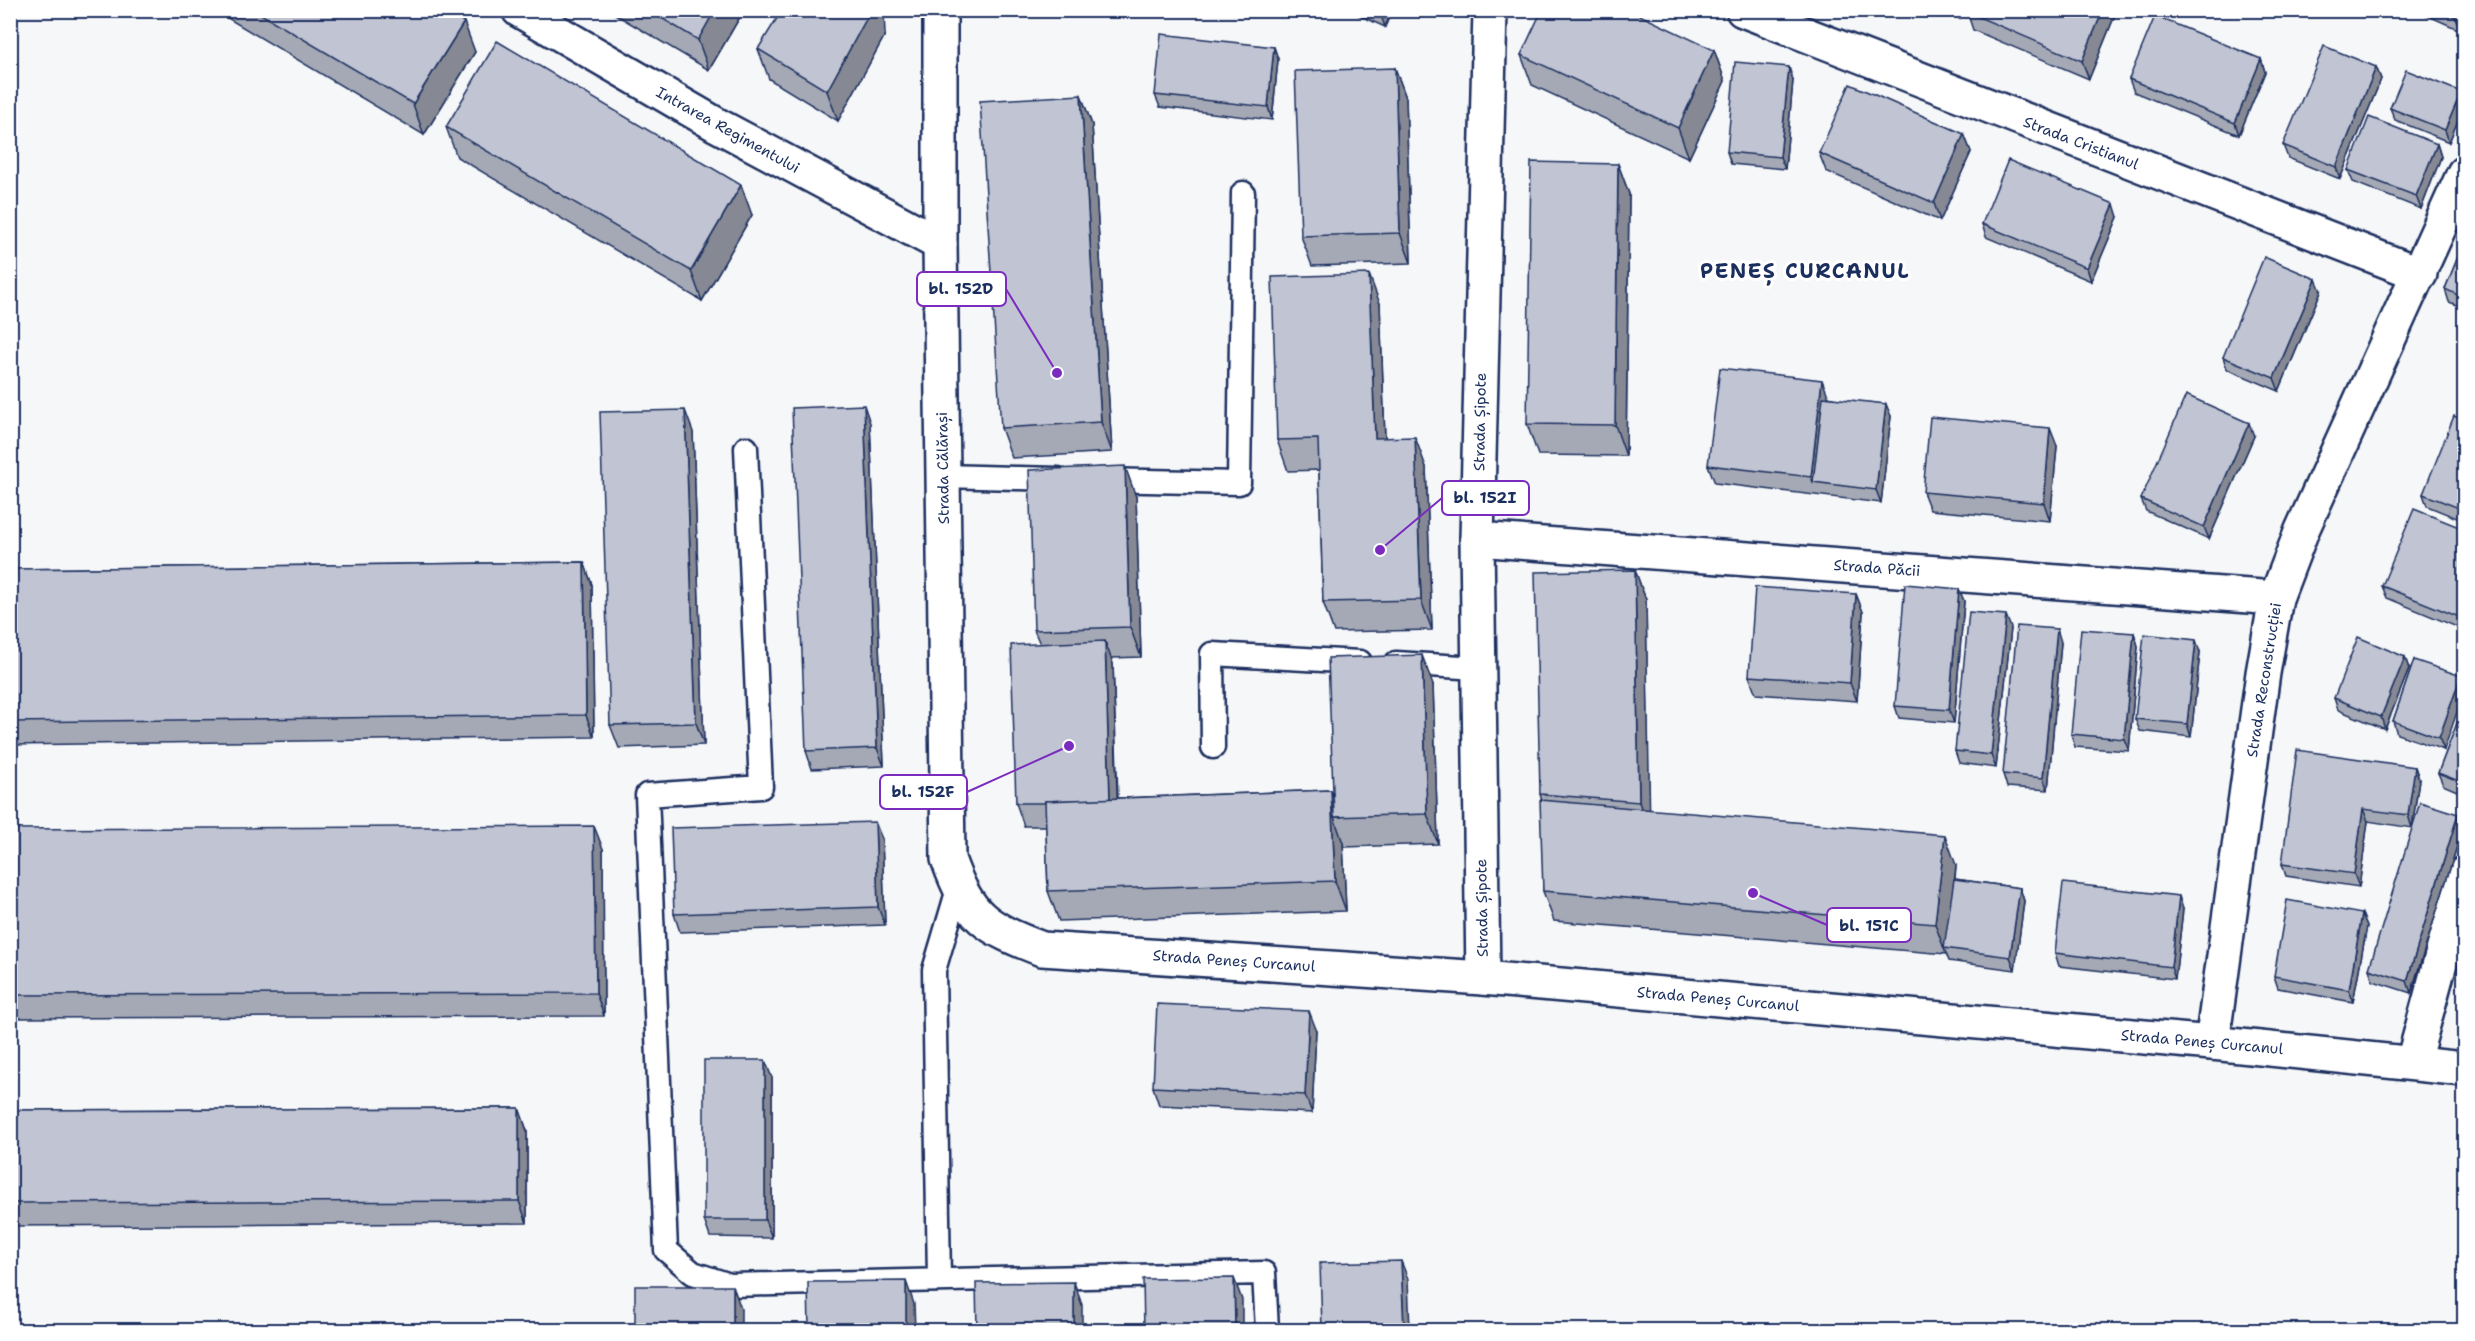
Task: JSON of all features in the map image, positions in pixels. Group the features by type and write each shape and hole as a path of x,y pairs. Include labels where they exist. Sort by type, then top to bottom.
{"street":[{"name":"Intrarea Regimentului","path":"519,10 717,125 940,244"},
{"name":"Strada Călărași","path":"940,10 940,244 948,859 958,889 978,917"},
{"name":"Strada Șipote","path":"1483,978 1478,539 1490,10"},
{"name":"Strada Cristianul","path":"1743,10 2420,273"},
{"name":"Strada Reconstrucției","path":"2211,1043 2263,673 2276,598 2302,530 2464,173"},
{"name":"Strada Păcii","path":"1478,539 2276,598"},
{"path":"2413,1062 2464,874"},
{"name":"Strada Peneș Curcanul","path":"978,917 1009,936 1042,949 1483,978 2211,1043 2464,1069"}],"lane":[{"path":"943,476 1239,483 1242,193"},
{"path":"746,448 761,787 647,795 666,1250 693,1273 730,1285 1264,1273 1267,1330"},
{"path":"1213,747 1212,654 1478,668"},
{"path":"939,1279 934,970 958,889"}],"building":[{"path":"254,10 444,10 464,22 413,104"},
{"path":"648,10 715,10 698,40"},
{"path":"782,10 871,10 827,91 758,49"},
{"path":"1542,10 1629,10 1714,50 1678,128 1521,55"},
{"path":"1967,10 2103,10 2082,61 1967,12"},
{"path":"2439,10 2458,10 2455,17"},
{"path":"2155,16 2261,59 2235,123 2129,79"},
{"path":"1161,34 1274,47 1268,107 1155,95"},
{"path":"497,41 741,185 691,271 446,127"},
{"path":"2324,46 2376,67 2336,167 2283,145"},
{"path":"1735,62 1789,67 1780,157 1727,152"},
{"path":"1395,68 1400,233 1301,236 1295,71"},
{"path":"2406,70 2461,92 2445,130 2390,108"},
{"path":"1850,84 1964,134 1934,203 1819,153"},
{"path":"1081,95 1101,422 1001,428 980,101"},
{"path":"2369,117 2437,144 2416,196 2348,170"},
{"path":"2008,160 2114,204 2087,268 1982,224"},
{"path":"1531,162 1618,164 1615,425 1527,424"},
{"path":"2464,242 2464,298 2445,289"},
{"path":"2264,257 2316,279 2274,378 2223,357"},
{"path":"1369,274 1375,438 1415,437 1421,600 1323,602 1318,439 1277,440 1272,277"},
{"path":"1720,368 1822,380 1811,477 1708,465"},
{"path":"2186,395 2249,423 2204,527 2141,499"},
{"path":"1823,397 1886,404 1876,490 1813,482"},
{"path":"864,405 877,748 806,751 792,408"},
{"path":"685,410 696,723 610,725 600,412"},
{"path":"2454,416 2464,420 2464,510 2423,494"},
{"path":"1930,417 2050,428 2044,503 1923,492"},
{"path":"1125,466 1130,627 1034,630 1029,470"},
{"path":"2414,509 2464,529 2464,619 2382,586"},
{"path":"584,562 586,715 10,722 10,569"},
{"path":"1635,570 1639,802 1540,794 1535,572"},
{"path":"1905,584 1959,589 1949,710 1895,706"},
{"path":"1755,587 1856,594 1850,683 1749,676"},
{"path":"1969,612 2006,615 1991,755 1955,751"},
{"path":"2017,626 2057,629 2043,778 2003,774"},
{"path":"2081,629 2134,633 2124,739 2071,734"},
{"path":"2144,634 2196,640 2187,724 2135,719"},
{"path":"2358,637 2405,657 2381,717 2334,698"},
{"path":"1105,641 1110,799 1016,803 1011,645"},
{"path":"1422,655 1427,814 1334,817 1328,658"},
{"path":"2414,660 2461,676 2439,738 2393,721"},
{"path":"2464,705 2464,783 2438,773"},
{"path":"2297,750 2415,767 2408,815 2363,809 2354,874 2282,864"},
{"path":"1331,790 1335,881 1048,891 1045,801"},
{"path":"1540,800 1945,835 1935,924 1543,891"},
{"path":"2420,802 2458,814 2407,981 2369,969"},
{"path":"875,822 878,907 674,914 671,828"},
{"path":"594,826 596,993 10,995 10,829"},
{"path":"1954,879 2020,888 2010,957 1944,948"},
{"path":"2063,883 2179,896 2171,967 2055,953"},
{"path":"2287,900 2362,914 2349,990 2274,976"},
{"path":"1157,1004 1309,1011 1305,1095 1153,1087"},
{"path":"704,1060 765,1060 765,1220 704,1220"},
{"path":"519,1108 519,1201 10,1203 10,1110"},
{"path":"1401,1261 1404,1330 1322,1330 1320,1263"},
{"path":"1234,1278 1235,1330 1144,1330 1143,1279"},
{"path":"906,1281 906,1330 809,1330 808,1282"},
{"path":"1074,1282 1074,1330 977,1330 976,1283"},
{"path":"635,1286 733,1286 733,1330 635,1330"}],"place":[{"name":"bl. 152D","path":"1057,373"},
{"name":"bl. 152I","path":"1380,550"},
{"name":"bl. 152F","path":"1069,746"},
{"name":"bl. 151C","path":"1753,893"}],"district":[{"name":"PENEȘ CURCANUL","path":"1805,271"}]}
